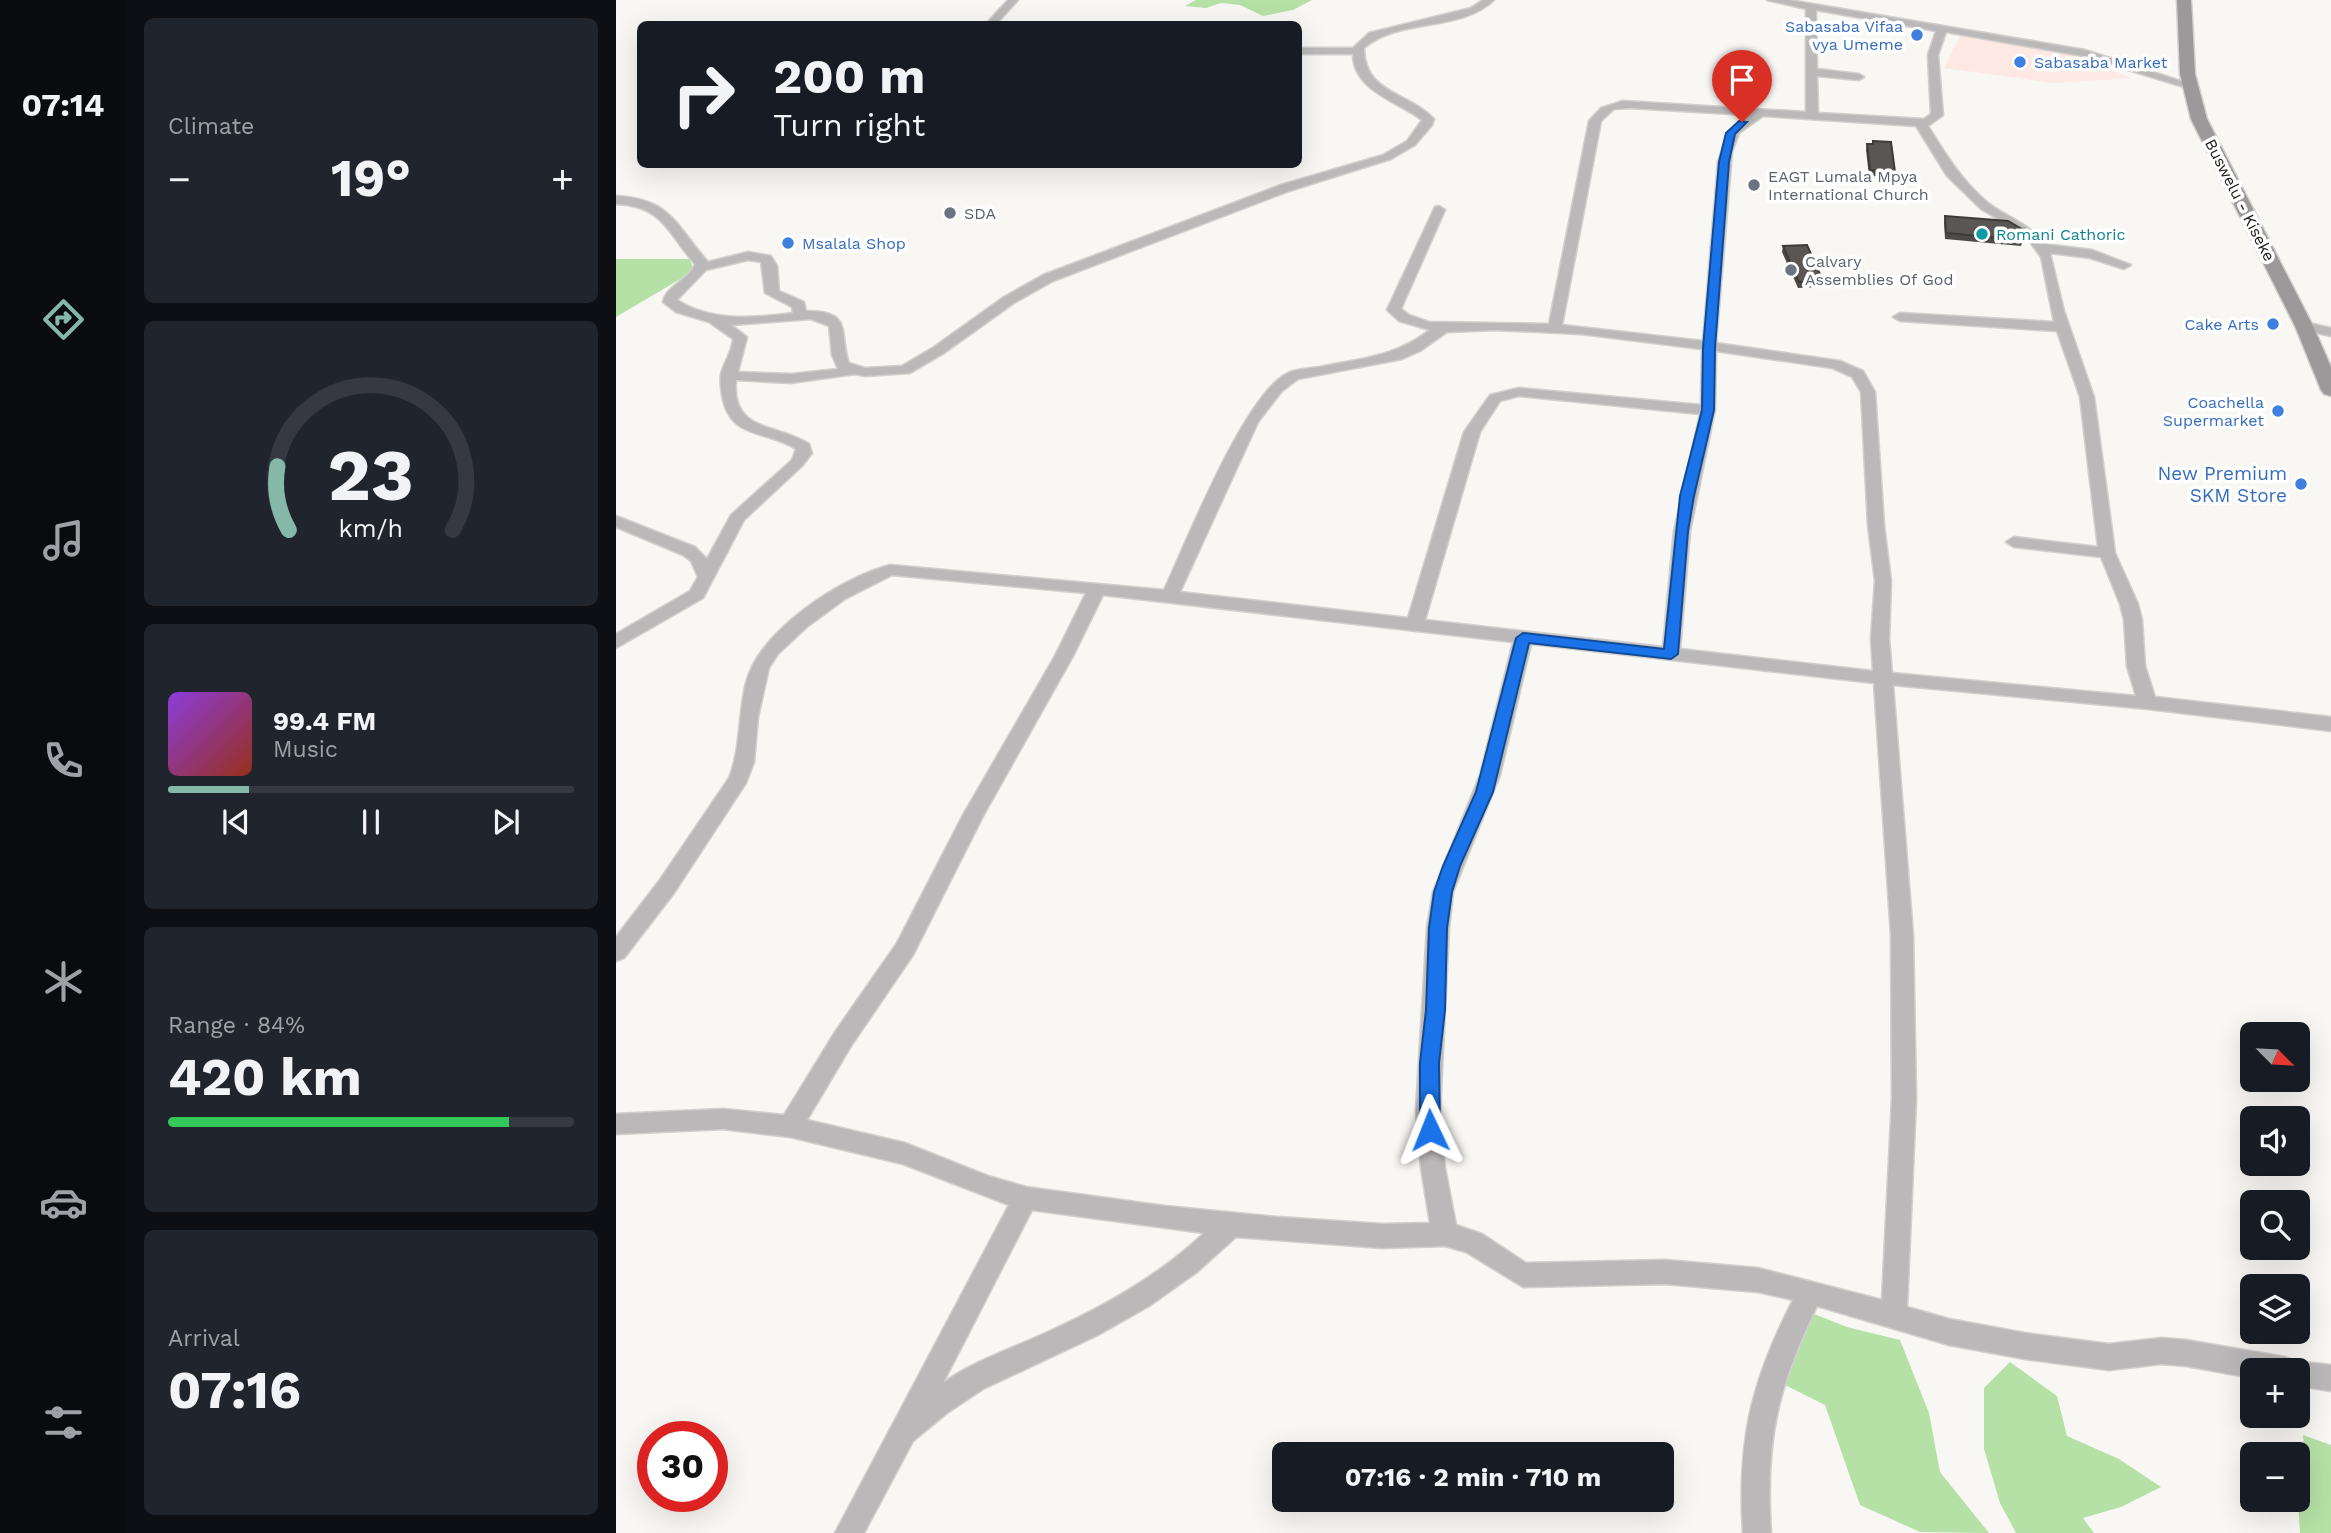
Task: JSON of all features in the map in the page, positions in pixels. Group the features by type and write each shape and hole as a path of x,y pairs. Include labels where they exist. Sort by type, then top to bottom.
{"main road":[{"name":"Buswelu - Kiseke","path":"2184,0 2184,62 2188,85 2215,154 2304,326 2331,390"}],"street":[{"path":"994,21 1013,0"},
{"path":"728,374 747,378 799,377 827,376 853,370 905,370 939,350 1009,300 1048,278 1285,188 1370,163 1399,151 1422,131 1428,119 1378,89 1362,69 1356,51 1360,41 1373,34 1459,15 1477,9 1489,0"},
{"path":"1777,0 2085,53 2188,85"},
{"path":"1811,7 1812,117"},
{"path":"1555,327 1595,121 1604,108 1632,105 1920,124 1930,122 1937,118 1933,55 1942,29"},
{"path":"1302,51 1356,51"},
{"path":"1812,72 1859,77"},
{"path":"1671,654 1687,496 1708,410 1709,348 1726,150 1734,129 1760,113"},
{"path":"1920,124 1951,173 1985,206 2029,232 2043,248 2050,267 2062,327 2080,374 2092,422 2107,554 2129,604 2137,676 2148,703"},
{"path":"616,200 640,204 664,216 673,223 703,267"},
{"path":"1439,210 1430,236 1394,310 1409,321 1444,327 1555,327 1625,334 1845,366 1858,374 1867,387 1873,433 1876,525 1883,581 1880,639 1902,935 1904,1099 1894,1317"},
{"path":"2043,248 2092,254 2124,265"},
{"path":"616,642 685,604 697,594 737,518 797,463 804,453 804,447 797,441 757,431 739,420 728,392 728,374 739,347 740,337 713,319 677,308 670,302 675,291 703,267 748,256 765,259 769,266 772,293 799,305 800,316"},
{"path":"713,319 775,319 800,316 833,321 838,327 840,360 853,370"},
{"path":"1900,317 2062,327"},
{"path":"2304,326 2331,332"},
{"path":"1169,597 1251,421 1277,388 1293,376 1397,356 1415,348 1444,327"},
{"path":"1414,626 1472,432 1495,398 1519,392 1708,410"},
{"path":"616,521 689,551 698,558 706,577"},
{"path":"2014,542 2107,554"},
{"path":"616,953 687,861 739,779 745,759 749,712 761,664 773,648 811,615 860,582 890,570 1097,589 1883,678 2148,703 2331,724"},
{"path":"790,1126 843,1040 905,949 973,815 1064,656 1097,589"},
{"path":"1444,1234 1433,1168 1428,1110 1438,928 1443,892 1451,866 1479,808 1490,775 1523,638"},
{"path":"616,1124 723,1119 790,1126 905,1154 987,1187 1026,1199 1231,1224 1370,1236 1444,1234 1473,1242 1523,1275 1665,1272 1758,1280 1811,1292 1949,1332 2025,1346 2109,1357 2161,1351 2240,1363"},
{"path":"849,1533 1026,1199"},
{"path":"905,1430 946,1396 972,1380 1075,1332 1158,1286 1191,1263 1231,1224"},
{"path":"1756,1533 1755,1452 1761,1409 1782,1346 1811,1292"},
{"path":"2310,1375 2331,1378"}],"shaded area":[{"name":"Sabasaba Market","path":"1960,36 2080,54 2080,57 2131,78 2054,83 1944,68"}],"green space":[{"path":"1196,0 1312,0 1293,10 1263,16 1240,5 1221,3 1206,8 1185,6"},
{"path":"616,259 690,259 694,271 616,317"},
{"path":"1809,1312 1847,1327 1900,1340 1929,1413 1940,1472 1989,1533 1920,1532 1860,1505 1825,1405 1783,1384"},
{"path":"2010,1362 2057,1396 2067,1436 2119,1459 2161,1487 2121,1507 2083,1518 2094,1533 2016,1533 2000,1503 1984,1449 1984,1388"},
{"path":"2303,1435 2331,1445 2331,1533 2300,1533 2299,1512 2310,1512 2310,1442 2304,1442"}],"building":[{"path":"1873,141 1891,142 1895,172 1870,170 1867,144 1873,144"},
{"name":"Romani Cathoric","path":"1945,216 2008,221 2022,229 2023,240 1946,233"},
{"path":"1807,245 1823,281 1799,282 1783,246"}],"place":[{"name":"Sabasaba Vifaa vya Umeme","path":"1917,35"},
{"name":"Sabasaba Market","path":"2020,62"},
{"name":"EAGT Lumala Mpya International Church","path":"1754,185"},
{"name":"SDA","path":"950,213"},
{"name":"Romani Cathoric","path":"1982,234"},
{"name":"Msalala Shop","path":"788,243"},
{"name":"Calvary Assemblies Of God","path":"1791,270"},
{"name":"Cake Arts","path":"2273,324"},
{"name":"Coachella Supermarket","path":"2278,411"},
{"name":"New Premium SKM Store","path":"2301,484"}],"route":[{"path":"1430,1130 1430,1063 1436,1010 1438,928 1443,892 1451,866 1485,792 1523,638 1671,654 1677,571 1687,496 1708,410 1709,348 1724,162 1729,137 1742,122"}]}
